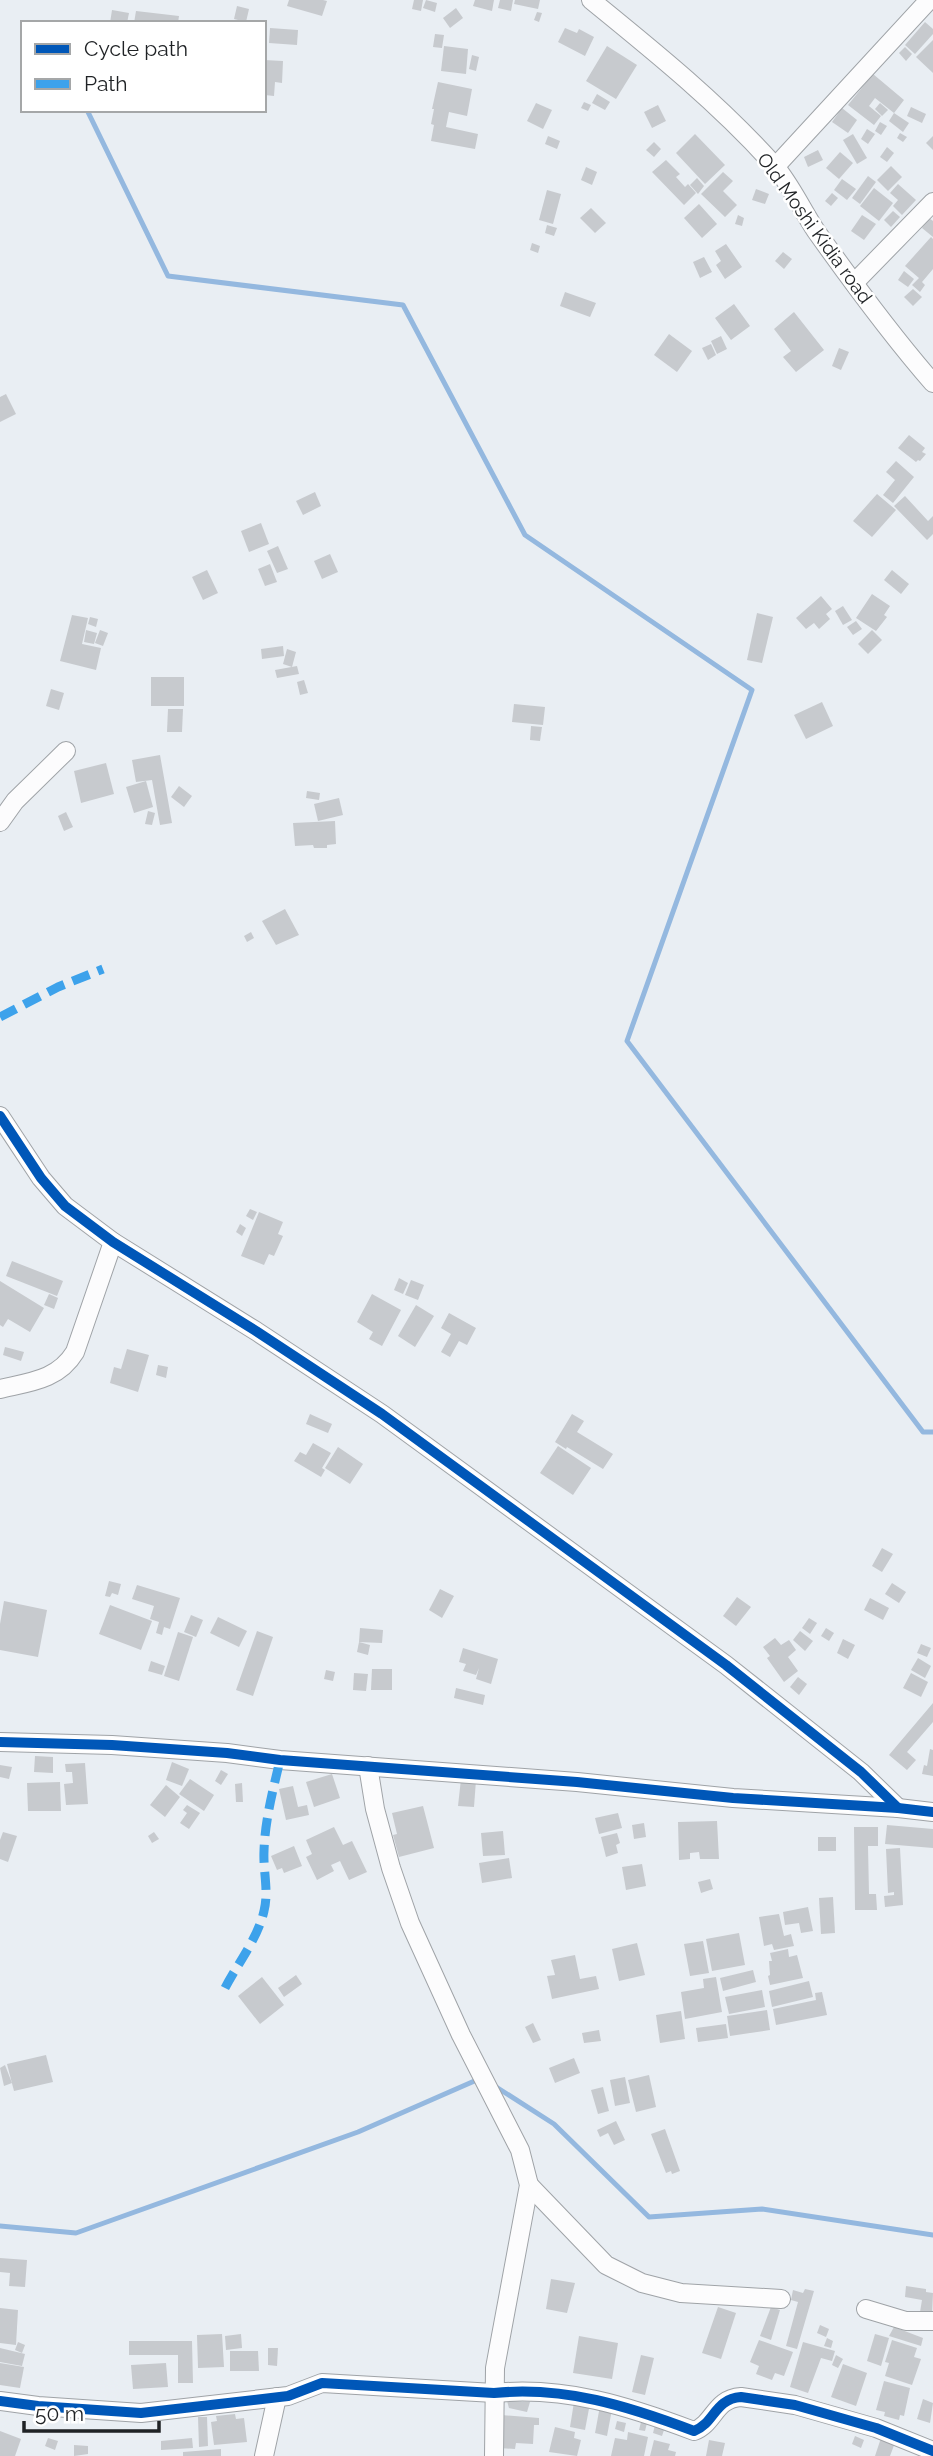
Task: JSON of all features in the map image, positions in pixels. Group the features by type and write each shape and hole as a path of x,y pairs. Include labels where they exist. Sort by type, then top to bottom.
{"street":[{"name":"Old Moshi Kidia road","path":"591,0 666,59 775,167 816,230 894,338 933,383"},
{"path":"775,167 929,0"},
{"path":"854,283 933,202"},
{"path":"0,822 15,801 66,751"},
{"path":"0,1116 41,1178 65,1206 113,1242 382,1414 726,1665 861,1772 898,1808"},
{"path":"0,1389 42,1380 68,1364 75,1352 113,1242"},
{"path":"0,1742 111,1745 578,1782 733,1798 933,1812"},
{"path":"368,1766 375,1809 410,1923 461,2035 520,2150 529,2185 495,2368 494,2456"},
{"path":"529,2185 606,2265 642,2283 681,2293 781,2299"},
{"path":"866,2309 906,2321 933,2321"},
{"path":"0,2401 141,2413 288,2396 322,2384 494,2393 519,2390 602,2400 694,2431 700,2429 715,2410 732,2398 758,2399 795,2405 876,2428 933,2451"},
{"path":"264,2456 277,2397"}],"building":[{"path":"289,0 327,1 322,16 287,6"},
{"path":"414,0 423,0 421,11 412,9"},
{"path":"426,0 437,3 435,12 423,8"},
{"path":"475,0 494,0 492,11 473,6"},
{"path":"500,0 513,0 511,11 498,8"},
{"path":"515,0 540,0 538,9 514,4"},
{"path":"237,6 249,9 246,21 234,19"},
{"path":"456,8 463,18 450,28 443,18"},
{"path":"112,10 129,13 127,21 110,21"},
{"path":"136,11 179,16 178,21 134,21"},
{"path":"537,12 542,13 539,22 534,20"},
{"path":"925,22 933,29 933,34 915,54 905,45"},
{"path":"270,28 298,30 297,45 269,43"},
{"path":"565,28 577,33 579,29 594,37 585,56 558,42"},
{"path":"435,34 444,35 442,48 433,47"},
{"path":"933,40 933,73 916,57"},
{"path":"444,46 468,49 466,74 441,71"},
{"path":"607,46 637,65 616,99 586,81"},
{"path":"905,47 912,54 906,61 899,53"},
{"path":"472,55 479,57 476,71 469,69"},
{"path":"266,60 283,61 282,83 275,82 274,96 266,95"},
{"path":"873,74 904,100 894,113 875,98 869,106 881,116 874,125 848,105"},
{"path":"438,82 472,89 467,116 449,112 446,127 478,134 475,149 431,141 434,125 431,124 432,109"},
{"path":"597,94 610,102 605,110 592,103"},
{"path":"584,102 591,105 588,111 581,108"},
{"path":"536,103 552,110 543,129 527,121"},
{"path":"880,103 888,110 882,116 875,109"},
{"path":"658,105 666,121 652,128 644,112"},
{"path":"911,107 926,114 922,123 907,116"},
{"path":"842,108 857,120 848,133 832,122"},
{"path":"894,113 909,123 903,132 889,121"},
{"path":"880,122 887,126 881,135 875,131"},
{"path":"867,129 875,134 868,144 861,139"},
{"path":"900,133 907,137 903,142 897,138"},
{"path":"695,134 725,165 705,184 676,153"},
{"path":"853,134 867,158 857,164 843,140"},
{"path":"548,136 560,141 557,149 545,144"},
{"path":"933,136 933,150 926,143"},
{"path":"654,142 661,149 654,157 646,150"},
{"path":"887,147 894,153 887,162 880,157"},
{"path":"818,150 823,160 808,167 804,157"},
{"path":"840,152 853,163 839,179 826,168"},
{"path":"666,160 680,174 676,177 685,187 688,184 696,193 684,205 652,172"},
{"path":"891,166 902,177 888,191 877,180"},
{"path":"586,167 597,172 592,185 581,180"},
{"path":"723,172 733,181 723,191 737,205 725,217 701,194"},
{"path":"868,176 876,182 860,204 852,198"},
{"path":"697,178 704,186 698,194 690,185"},
{"path":"842,179 856,189 847,200 834,190"},
{"path":"898,184 916,200 902,215 893,206 898,200 890,193"},
{"path":"874,188 893,203 879,221 860,206"},
{"path":"756,189 769,194 765,204 752,200"},
{"path":"547,190 561,194 553,224 539,220"},
{"path":"832,193 838,198 831,206 825,201"},
{"path":"699,204 717,224 702,238 684,218"},
{"path":"591,208 606,223 595,233 580,218"},
{"path":"893,211 900,217 891,227 884,220"},
{"path":"738,215 744,218 742,226 735,224"},
{"path":"862,215 876,224 864,240 851,231"},
{"path":"929,218 933,221 933,237 922,228"},
{"path":"547,225 557,228 554,236 545,233"},
{"path":"931,237 933,269 922,282 925,285 920,292 912,285 919,278 905,266"},
{"path":"532,243 540,246 538,253 530,250"},
{"path":"726,244 742,267 725,279 716,265 721,261 715,251"},
{"path":"783,252 792,259 784,269 775,261"},
{"path":"704,257 712,272 700,278 693,262"},
{"path":"904,271 914,279 908,287 898,280"},
{"path":"913,289 922,297 913,306 904,297"},
{"path":"565,292 596,303 590,317 560,306"},
{"path":"734,304 750,326 731,340 715,318"},
{"path":"794,312 824,350 796,372 783,357 791,351 774,329"},
{"path":"669,334 692,351 677,372 654,355"},
{"path":"721,336 727,349 717,354 711,341"},
{"path":"711,344 716,355 708,360 702,348"},
{"path":"839,348 849,352 841,370 832,366"},
{"path":"6,394 16,414 0,422 0,397"},
{"path":"909,435 925,448 922,452 926,454 920,461 916,462 898,448"},
{"path":"896,461 914,477 893,503 883,495 895,480 886,472"},
{"path":"315,492 321,506 303,515 296,501"},
{"path":"877,494 896,510 872,537 853,521"},
{"path":"905,496 928,521 933,516 933,534 927,540 894,506"},
{"path":"261,523 269,544 249,552 241,531"},
{"path":"278,546 288,569 277,573 267,551"},
{"path":"330,554 338,572 322,579 314,561"},
{"path":"270,564 277,582 265,586 258,569"},
{"path":"207,570 218,593 203,600 192,577"},
{"path":"892,570 909,584 901,594 884,580"},
{"path":"872,594 890,606 884,615 887,617 876,631 856,618"},
{"path":"821,596 832,609 826,614 830,619 819,629 814,623 806,629 796,618"},
{"path":"843,606 852,620 843,625 835,611"},
{"path":"757,613 773,617 762,663 747,660"},
{"path":"72,615 88,618 82,644 101,648 96,670 60,661"},
{"path":"90,617 98,619 96,627 88,624"},
{"path":"856,621 862,629 853,635 847,627"},
{"path":"86,630 97,633 94,644 84,642"},
{"path":"100,630 108,633 103,646 95,643"},
{"path":"872,630 882,640 868,654 858,644"},
{"path":"283,646 284,656 262,659 261,649"},
{"path":"287,649 296,652 292,667 283,664"},
{"path":"297,666 299,674 277,678 275,670"},
{"path":"151,677 184,677 184,706 151,706"},
{"path":"304,680 308,693 300,695 297,682"},
{"path":"51,689 64,693 59,710 46,706"},
{"path":"822,702 833,726 806,739 794,715"},
{"path":"514,704 545,707 543,725 512,722"},
{"path":"168,709 183,709 182,732 167,732"},
{"path":"531,726 542,727 540,741 530,740"},
{"path":"160,755 172,823 160,825 152,780 136,782 132,760"},
{"path":"106,763 114,794 81,803 74,771"},
{"path":"146,781 153,807 134,813 126,787"},
{"path":"179,786 192,796 184,807 171,797"},
{"path":"307,791 320,793 319,800 306,798"},
{"path":"339,798 343,815 318,821 314,804"},
{"path":"148,811 155,813 152,825 145,824"},
{"path":"66,812 73,827 64,831 58,816"},
{"path":"335,821 336,844 327,845 327,848 314,848 313,845 295,846 293,823"},
{"path":"285,909 299,935 276,945 262,921"},
{"path":"251,932 254,938 247,942 244,936"},
{"path":"250,1209 257,1212 253,1220 246,1216"},
{"path":"259,1212 283,1222 278,1234 283,1236 274,1256 269,1254 264,1265 241,1256"},
{"path":"240,1224 246,1228 242,1236 236,1232"},
{"path":"12,1261 63,1281 57,1296 6,1276"},
{"path":"399,1278 408,1283 403,1294 394,1290"},
{"path":"411,1280 424,1285 418,1300 405,1295"},
{"path":"0,1281 44,1308 30,1332 8,1319 3,1327 0,1325"},
{"path":"49,1294 58,1298 54,1309 44,1305"},
{"path":"372,1294 401,1310 382,1346 369,1339 373,1332 357,1322"},
{"path":"416,1305 434,1316 415,1347 398,1336"},
{"path":"449,1313 476,1328 467,1345 459,1341 450,1357 441,1352 451,1334 441,1328"},
{"path":"5,1347 24,1352 21,1361 3,1355"},
{"path":"127,1349 149,1355 138,1392 110,1383 114,1367 121,1369"},
{"path":"158,1365 168,1367 166,1378 156,1375"},
{"path":"310,1414 332,1424 328,1433 306,1424"},
{"path":"572,1414 584,1421 577,1432 613,1454 603,1469 555,1442"},
{"path":"313,1443 331,1453 322,1468 325,1470 321,1477 294,1461 300,1452 306,1455"},
{"path":"558,1446 591,1468 573,1495 540,1473"},
{"path":"338,1447 363,1464 350,1484 325,1468"},
{"path":"882,1548 893,1554 882,1572 872,1566"},
{"path":"109,1581 121,1584 118,1595 112,1593 110,1597 105,1596"},
{"path":"892,1583 906,1592 899,1603 885,1594"},
{"path":"137,1585 180,1598 170,1629 164,1627 162,1635 156,1633 159,1622 150,1619 154,1606 132,1599"},
{"path":"440,1589 454,1596 442,1618 429,1610"},
{"path":"737,1597 751,1607 736,1626 723,1616"},
{"path":"870,1598 889,1608 883,1620 864,1610"},
{"path":"4,1601 47,1610 38,1657 0,1650 0,1624"},
{"path":"110,1605 152,1621 141,1650 99,1634"},
{"path":"191,1615 203,1620 196,1637 184,1632"},
{"path":"218,1617 247,1631 239,1647 210,1633"},
{"path":"809,1618 817,1623 810,1634 802,1628"},
{"path":"360,1628 383,1630 382,1643 359,1642"},
{"path":"826,1628 834,1633 829,1641 821,1636"},
{"path":"257,1631 273,1637 253,1696 236,1690"},
{"path":"800,1631 813,1641 805,1651 793,1640"},
{"path":"178,1632 193,1637 179,1681 164,1676"},
{"path":"775,1638 781,1645 789,1640 796,1650 788,1657 798,1671 784,1682 767,1658 770,1656 763,1647"},
{"path":"843,1639 855,1645 848,1659 837,1653"},
{"path":"359,1642 370,1645 368,1655 357,1652"},
{"path":"921,1644 931,1648 927,1657 917,1653"},
{"path":"463,1648 498,1659 491,1684 476,1679 479,1668 476,1675 463,1671 466,1664 459,1662"},
{"path":"918,1658 931,1666 925,1678 911,1670"},
{"path":"151,1661 165,1666 162,1675 148,1671"},
{"path":"372,1669 392,1669 392,1690 371,1690"},
{"path":"326,1670 335,1672 333,1681 324,1679"},
{"path":"354,1673 368,1674 366,1691 353,1690"},
{"path":"911,1673 928,1682 921,1697 903,1688"},
{"path":"798,1677 807,1684 799,1695 790,1687"},
{"path":"456,1688 485,1695 483,1705 454,1698"},
{"path":"933,1703 933,1722 907,1752 916,1760 907,1770 889,1755"},
{"path":"930,1749 933,1750 933,1776 922,1774 924,1765 927,1766"},
{"path":"35,1756 53,1757 53,1773 34,1772"},
{"path":"172,1762 189,1769 182,1786 166,1780"},
{"path":"85,1763 88,1804 66,1805 64,1784 73,1783 72,1772 66,1772 65,1764"},
{"path":"0,1765 12,1767 9,1779 0,1777"},
{"path":"221,1770 228,1774 221,1785 215,1781"},
{"path":"332,1774 340,1798 314,1807 306,1782"},
{"path":"190,1779 214,1795 204,1811 179,1794"},
{"path":"461,1779 476,1780 474,1807 458,1806"},
{"path":"60,1782 61,1811 28,1811 27,1783"},
{"path":"242,1783 243,1802 236,1802 235,1784"},
{"path":"166,1785 180,1797 165,1817 150,1805"},
{"path":"293,1786 298,1807 307,1805 309,1815 286,1820 279,1789"},
{"path":"187,1805 200,1813 189,1829 180,1823 187,1813 183,1810"},
{"path":"423,1806 434,1848 399,1857 393,1835 397,1834 392,1813"},
{"path":"618,1813 622,1828 599,1834 595,1818"},
{"path":"717,1821 719,1859 700,1859 699,1852 690,1853 690,1859 679,1860 678,1822"},
{"path":"644,1823 646,1837 634,1839 632,1825"},
{"path":"887,1825 933,1829 933,1848 885,1844"},
{"path":"334,1827 343,1845 352,1841 367,1872 349,1880 340,1861 331,1865 334,1871 317,1880 306,1857 312,1854 306,1840"},
{"path":"854,1827 878,1827 878,1846 868,1846 869,1894 876,1894 877,1910 855,1910"},
{"path":"503,1831 505,1855 483,1856 481,1833"},
{"path":"3,1832 17,1836 8,1862 0,1859"},
{"path":"154,1832 159,1839 152,1843 148,1836"},
{"path":"617,1833 620,1843 616,1845 618,1853 606,1857 601,1837"},
{"path":"818,1837 836,1837 836,1851 818,1851"},
{"path":"294,1846 302,1866 284,1873 282,1868 277,1870 271,1856"},
{"path":"900,1848 903,1905 885,1907 884,1896 894,1895 894,1892 888,1893 886,1849"},
{"path":"509,1858 512,1878 482,1883 479,1863"},
{"path":"642,1864 646,1886 626,1890 622,1867"},
{"path":"710,1879 713,1889 701,1893 698,1882"},
{"path":"833,1897 835,1933 821,1934 819,1898"},
{"path":"808,1907 813,1931 801,1933 799,1923 785,1925 783,1912"},
{"path":"779,1914 784,1936 791,1934 794,1946 774,1950 772,1944 764,1946 759,1917"},
{"path":"739,1933 745,1965 712,1971 706,1939"},
{"path":"703,1941 709,1973 690,1976 684,1944"},
{"path":"637,1943 645,1975 619,1981 612,1949"},
{"path":"788,1949 789,1957 797,1955 803,1978 770,1985 770,1953"},
{"path":"575,1955 580,1979 596,1976 599,1989 552,1999 547,1976 555,1975 551,1960"},
{"path":"753,1970 756,1982 723,1991 720,1978"},
{"path":"296,1975 302,1984 284,1997 278,1988"},
{"path":"262,1977 284,2005 260,2024 238,1996"},
{"path":"716,1977 722,2012 685,2019 681,1992 704,1988 703,1979"},
{"path":"809,1981 813,1997 772,2007 769,1991"},
{"path":"762,1990 765,2007 729,2014 725,1997"},
{"path":"822,1992 827,2015 776,2025 773,2009 816,2000 815,1993"},
{"path":"767,2010 770,2030 730,2036 727,2016"},
{"path":"681,2011 685,2039 660,2043 656,2015"},
{"path":"533,2023 541,2040 533,2043 525,2027"},
{"path":"726,2024 728,2038 698,2042 696,2028"},
{"path":"599,2030 601,2041 584,2043 582,2033"},
{"path":"46,2055 53,2082 14,2091 7,2064"},
{"path":"574,2058 580,2073 555,2083 549,2068"},
{"path":"5,2065 12,2083 4,2086 0,2068"},
{"path":"649,2075 656,2107 636,2112 628,2080"},
{"path":"625,2077 630,2103 615,2106 610,2080"},
{"path":"603,2087 609,2111 598,2114 591,2090"},
{"path":"616,2121 625,2140 614,2145 608,2133 600,2137 597,2130"},
{"path":"665,2129 680,2171 672,2174 671,2171 666,2173 651,2134"},
{"path":"0,2258 27,2260 25,2287 9,2286 10,2273 0,2272"},
{"path":"551,2279 575,2283 567,2313 546,2309"},
{"path":"906,2286 926,2289 926,2292 933,2293 932,2315 920,2312 922,2300 905,2297"},
{"path":"805,2289 814,2291 797,2349 786,2346 798,2302 791,2300 793,2290 803,2293"},
{"path":"718,2307 736,2313 721,2359 702,2353"},
{"path":"771,2307 780,2310 771,2340 760,2336"},
{"path":"0,2308 18,2310 16,2345 0,2343"},
{"path":"820,2325 829,2329 826,2337 817,2333"},
{"path":"894,2327 923,2338 921,2346 889,2336"},
{"path":"222,2334 224,2367 198,2368 197,2335"},
{"path":"241,2334 242,2348 226,2350 225,2336"},
{"path":"875,2334 889,2338 881,2366 867,2361"},
{"path":"579,2336 618,2343 612,2379 573,2373"},
{"path":"827,2338 833,2341 831,2348 824,2346"},
{"path":"759,2340 793,2352 784,2376 775,2373 772,2380 756,2374 759,2366 750,2362"},
{"path":"892,2340 917,2348 914,2357 921,2359 912,2385 885,2376 889,2363 885,2362"},
{"path":"129,2341 192,2341 193,2383 178,2383 178,2355 129,2355"},
{"path":"18,2342 25,2345 22,2353 15,2350"},
{"path":"803,2342 835,2351 832,2361 821,2358 808,2393 790,2387"},
{"path":"0,2348 25,2354 22,2366 0,2362"},
{"path":"268,2348 278,2348 277,2366 268,2365"},
{"path":"230,2351 258,2351 259,2371 230,2371"},
{"path":"641,2355 654,2358 645,2395 632,2392"},
{"path":"836,2355 843,2359 838,2368 832,2365"},
{"path":"0,2363 24,2367 20,2388 0,2385"},
{"path":"166,2363 168,2387 133,2389 131,2365"},
{"path":"843,2364 867,2373 856,2406 831,2397"},
{"path":"884,2381 910,2388 904,2416 900,2415 899,2420 884,2416 885,2412 876,2410"},
{"path":"575,2396 591,2398 585,2430 570,2427"},
{"path":"923,2399 933,2403 930,2423 917,2419"},
{"path":"507,2401 530,2402 527,2412 509,2408"},
{"path":"613,2404 607,2436 595,2433 600,2406"},
{"path":"235,2414 236,2419 244,2418 247,2442 214,2445 211,2422 217,2421 216,2416"},
{"path":"501,2415 539,2418 539,2425 534,2425 533,2444 516,2443 515,2449 499,2448"},
{"path":"198,2417 207,2417 208,2446 199,2447"},
{"path":"617,2421 626,2423 624,2432 615,2429"},
{"path":"641,2422 647,2423 645,2431 639,2430"},
{"path":"655,2425 665,2427 662,2436 653,2433"},
{"path":"555,2427 575,2432 574,2438 581,2440 577,2456 549,2452"},
{"path":"0,2431 21,2439 15,2456 0,2456"},
{"path":"628,2432 648,2437 644,2456 611,2456 615,2438 627,2440"},
{"path":"882,2435 896,2440 890,2456 875,2456"},
{"path":"855,2436 864,2440 861,2448 852,2444"},
{"path":"48,2438 58,2441 55,2450 45,2446"},
{"path":"192,2438 193,2448 161,2450 161,2441"},
{"path":"654,2440 670,2444 668,2450 676,2452 675,2456 650,2456"},
{"path":"709,2440 725,2443 722,2456 706,2456"},
{"path":"74,2445 88,2446 88,2454 74,2456"},
{"path":"221,2449 221,2456 183,2456 183,2452"}],"waterway":[{"path":"88,112 168,276 403,305 525,535 752,690 627,1041 923,1432 933,1432"},
{"path":"0,2226 76,2233 358,2132 479,2079"},
{"path":"493,2085 554,2124 649,2217 762,2209 933,2235"}],"marked path":[{"path":"0,1017 58,987 103,969"},
{"path":"225,1988 252,1941 264,1911 265,1839 280,1760"}],"cycle path":[{"path":"0,1116 41,1178 65,1206 113,1242 382,1414 726,1665 861,1772 898,1808"},
{"path":"0,1742 112,1745 227,1753 280,1760 577,1782 733,1798 933,1812"},
{"path":"0,2401 141,2413 288,2396 322,2383 494,2393 546,2392 620,2406 694,2431 706,2423 725,2402 741,2397 795,2405 876,2428 933,2451"}]}
